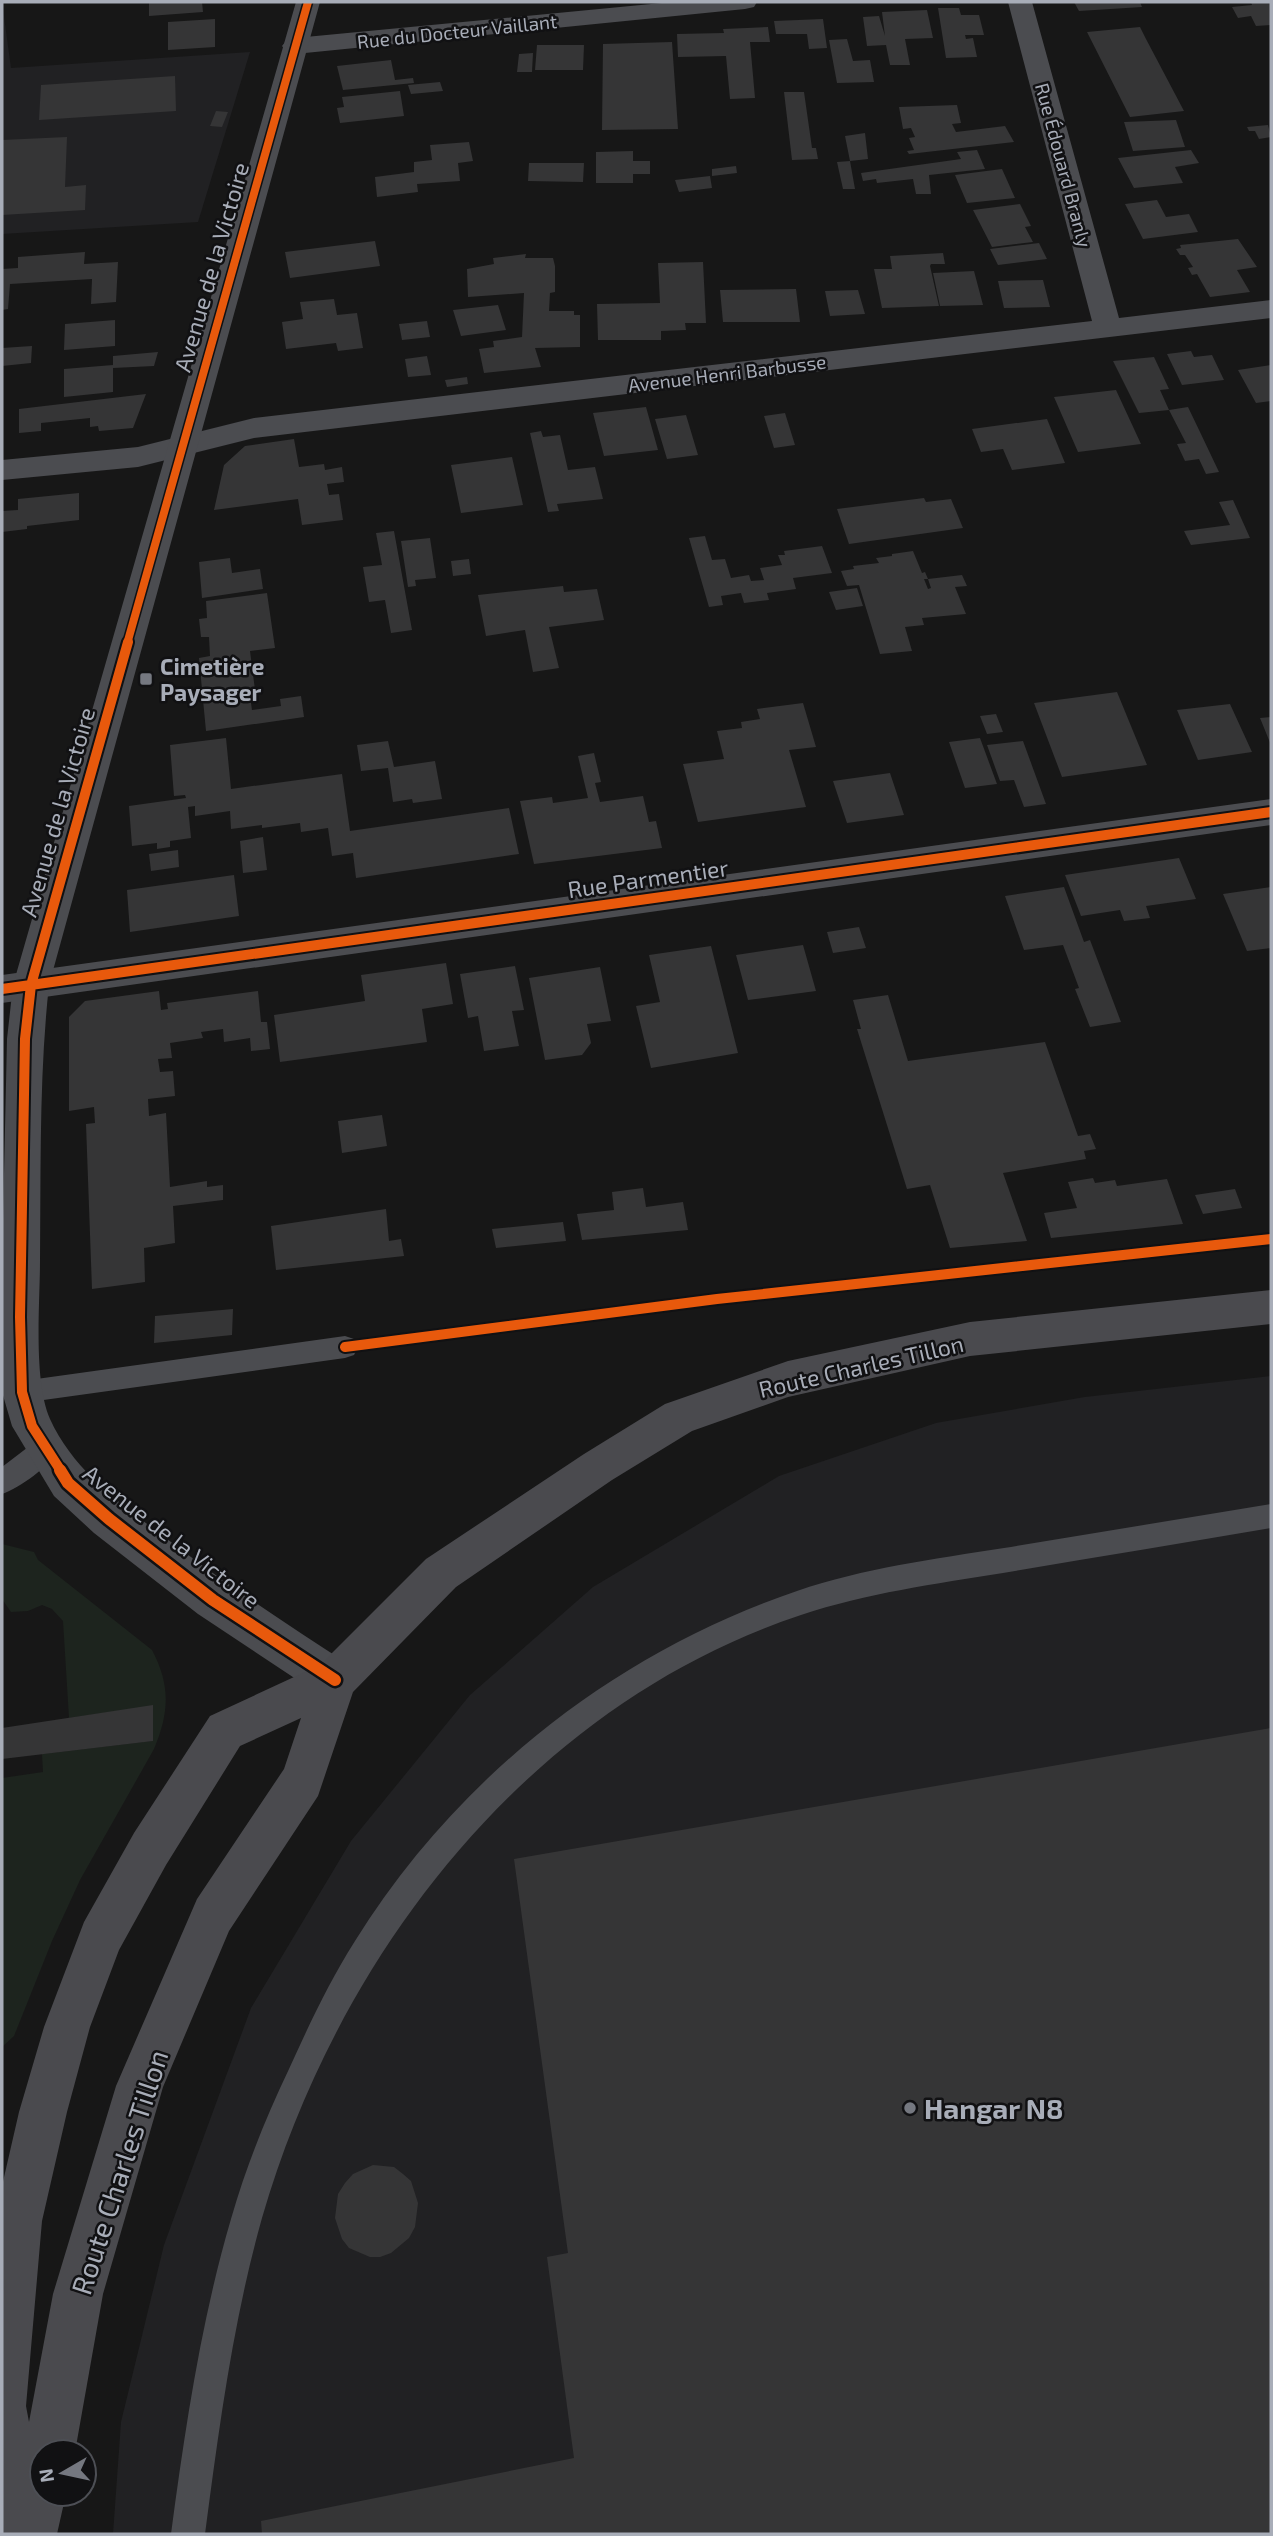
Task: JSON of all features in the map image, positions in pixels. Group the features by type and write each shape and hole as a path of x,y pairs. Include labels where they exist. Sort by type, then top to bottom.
{"main road":[{"name":"Route Charles Tillon","path":"16,2534 2,2406 18,2221 43,2112 67,2027 100,1938 150,1849 225,1731 335,1680 441,1573 598,1467 679,1417 788,1379 970,1339 1271,1307"},
{"name":"Route Charles Tillon","path":"52,2438 78,2294 141,2086 213,1915 302,1780 335,1680"},
{"path":"31,2534 37,2508"}],"street":[{"name":"Avenue de la Victoire","path":"308,2 185,444 16,987 25,1039 20,1317 22,1392 32,1426 68,1483 109,1519 213,1600 335,1680"},
{"name":"Rue du Docteur Vaillant","path":"295,47 745,2"},
{"name":"Rue Édouard Branly","path":"1020,2 1108,328"},
{"name":"Avenue Henri Barbusse","path":"2,470 138,457 267,427 1271,309"},
{"name":"Rue Parmentier","path":"16,987 1271,812"}],"lane":[{"path":"22,1392 345,1347"},
{"path":"2,1482 45,1449"},
{"path":"188,2534 210,2378 242,2236 274,2137 323,2026 376,1934 452,1835 537,1750 613,1692 706,1639 796,1604 868,1583 1271,1516"}],"shaded area":[{"path":"2,2 11,68 250,52 198,222 2,234"},
{"path":"1271,1376 1271,2534 113,2534 121,2422 164,2245 251,2008 351,1841 470,1695 593,1587 779,1476 936,1423 1085,1397"},
{"path":"2,1544 34,1552 38,1560 152,1650 162,1676 166,1700 163,1723 154,1749 80,1880 14,2036 2,2047 2,1778 43,1772 42,1754 152,1741 153,1706 69,1718 63,1621 52,1609 42,1605 28,1611 11,1612 2,1599"}],"building":[{"path":"149,2 202,2 203,12 149,16"},
{"path":"1074,2 1140,2 1142,7 1079,11"},
{"path":"1251,2 1271,2 1271,25 1256,26 1251,16 1238,18 1232,7 1252,5"},
{"path":"938,8 959,8 961,15 979,15 984,35 965,35 966,39 973,38 977,57 946,58"},
{"path":"927,10 933,38 905,39 910,65 890,65 886,45 867,46 863,17 879,16 885,36 882,12"},
{"path":"215,19 215,47 168,50 168,22"},
{"path":"823,19 827,48 809,49 807,34 776,34 774,21"},
{"path":"768,27 770,42 750,42 755,98 730,99 726,56 678,57 677,34 724,33 723,29"},
{"path":"1140,27 1184,111 1130,117 1087,32"},
{"path":"847,39 853,61 870,60 874,82 837,83 829,40"},
{"path":"672,42 678,129 602,130 603,44"},
{"path":"537,45 584,45 583,70 535,70"},
{"path":"533,53 532,72 517,72 519,54"},
{"path":"391,60 395,80 413,78 414,83 343,90 337,66"},
{"path":"175,76 176,111 39,120 41,85"},
{"path":"440,82 443,91 411,94 408,85"},
{"path":"400,91 404,116 340,123 337,108 344,107 342,97"},
{"path":"784,92 804,92 812,148 816,148 818,159 792,160"},
{"path":"957,105 961,123 952,124 956,132 1005,126 1014,142 909,154 907,151 914,150 909,138 915,137 911,128 903,129 899,107"},
{"path":"216,111 228,112 222,127 210,126"},
{"path":"1176,120 1185,147 1133,151 1124,122"},
{"path":"1268,125 1271,137 1259,139 1255,131 1249,131 1247,127"},
{"path":"865,133 868,159 850,161 845,136"},
{"path":"67,137 65,187 86,185 85,210 2,215 2,140"},
{"path":"469,142 473,161 458,163 460,181 417,184 418,192 377,197 375,177 414,172 414,162 432,160 430,145"},
{"path":"977,150 985,169 929,175 931,194 916,194 913,179 877,183 876,179 863,181 861,173 961,159 957,152"},
{"path":"1191,150 1199,163 1175,167 1183,183 1134,188 1118,158"},
{"path":"633,151 633,161 650,161 650,174 633,174 633,183 596,183 596,152"},
{"path":"850,161 855,189 843,189 837,162"},
{"path":"529,163 584,163 583,182 528,181"},
{"path":"736,166 737,173 712,176 712,169"},
{"path":"1002,169 1015,198 967,203 955,175"},
{"path":"710,176 712,188 679,192 675,180"},
{"path":"1157,200 1166,217 1189,214 1198,232 1143,239 1125,204"},
{"path":"1020,204 1031,226 1025,227 1033,242 992,247 973,210"},
{"path":"1238,239 1257,267 1237,270 1250,292 1210,297 1197,274 1192,275 1188,268 1193,267 1185,255 1180,255 1176,249 1181,248 1180,245"},
{"path":"375,241 380,266 290,278 285,252"},
{"path":"1039,243 1047,259 998,265 990,249"},
{"path":"85,252 84,264 118,262 116,302 91,304 92,279 10,284 8,309 2,310 2,269 18,268 18,257"},
{"path":"943,253 945,264 930,266 939,306 882,308 874,269 892,269 890,256"},
{"path":"526,254 525,258 553,258 555,292 550,293 549,311 574,311 574,315 580,315 580,347 535,348 541,367 484,373 479,349 494,347 493,341 522,337 524,293 468,297 467,269 494,264 493,258"},
{"path":"703,262 706,323 685,323 686,330 661,331 661,340 598,340 597,304 660,303 658,263"},
{"path":"974,271 983,305 940,306 933,273"},
{"path":"1043,280 1050,307 1004,308 998,281"},
{"path":"796,289 800,322 723,322 720,290"},
{"path":"858,290 865,314 830,316 825,291"},
{"path":"334,299 337,315 357,313 363,348 338,351 336,343 286,349 282,322 303,319 300,302"},
{"path":"498,305 506,330 461,336 453,310"},
{"path":"115,320 115,346 64,350 65,324"},
{"path":"427,321 430,337 402,340 399,324"},
{"path":"32,346 31,363 2,366 2,348"},
{"path":"1191,351 1194,357 1212,355 1224,380 1182,385 1167,354"},
{"path":"158,352 154,366 113,368 113,392 64,397 64,369 113,365 113,356"},
{"path":"427,356 431,375 408,377 405,359"},
{"path":"1154,357 1169,389 1160,390 1169,410 1139,413 1113,361"},
{"path":"1271,365 1271,401 1256,403 1238,370"},
{"path":"467,377 468,384 447,387 445,380"},
{"path":"1116,390 1141,444 1078,452 1054,397"},
{"path":"146,394 133,428 99,431 98,426 90,427 90,418 41,423 41,431 19,433 19,409"},
{"path":"646,407 658,450 604,456 593,413"},
{"path":"1188,407 1219,472 1206,474 1199,459 1185,461 1177,444 1186,443 1169,410"},
{"path":"785,413 795,445 774,448 764,416"},
{"path":"686,415 698,455 667,459 655,419"},
{"path":"1047,419 1065,463 1012,470 1003,449 981,452 972,429"},
{"path":"541,431 543,437 560,435 568,470 595,467 603,499 557,504 559,511 548,512 530,433"},
{"path":"294,439 299,467 324,464 325,470 342,467 344,482 327,484 329,495 339,494 343,520 302,525 298,499 214,510 224,465 245,446"},
{"path":"512,457 523,505 461,513 451,465"},
{"path":"79,493 79,520 2,532 2,511 18,510 18,499"},
{"path":"924,498 926,502 951,499 963,528 849,544 837,509"},
{"path":"1233,500 1250,538 1191,545 1184,531 1230,525 1219,502"},
{"path":"394,531 412,630 391,633 385,600 369,602 363,567 382,565 376,533"},
{"path":"705,536 712,560 725,559 731,578 749,575 751,581 764,580 760,568 782,565 778,555 785,555 784,551 822,546 832,573 793,578 796,589 767,593 769,600 744,603 741,593 721,596 723,605 709,607 689,538"},
{"path":"430,538 436,578 415,580 416,586 408,587 401,541"},
{"path":"913,551 922,573 925,572 928,579 962,575 967,586 955,587 966,614 922,618 924,625 905,627 912,651 880,654 859,585 847,586 841,571 854,569 853,566 879,563 876,558","holes":["924,579 928,579 931,588 928,589"]},
{"path":"230,558 232,573 260,569 263,589 202,598 199,562"},
{"path":"469,559 471,574 453,576 451,561"},
{"path":"563,586 564,592 597,589 604,620 549,627 559,668 533,672 525,630 486,636 478,595"},
{"path":"857,588 863,606 836,610 829,592"},
{"path":"267,593 275,648 250,651 255,690 249,690 252,710 281,706 280,699 301,696 304,717 206,731 199,658 210,656 209,637 201,637 199,619 207,618 206,601"},
{"path":"1117,692 1147,765 1062,777 1034,703"},
{"path":"803,703 816,747 789,750 806,807 698,822 683,764 724,759 717,731 742,728 741,722 760,719 757,709"},
{"path":"1230,704 1252,752 1198,760 1177,710"},
{"path":"996,714 1003,732 987,734 980,716"},
{"path":"1271,717 1271,745 1260,718"},
{"path":"226,738 231,789 342,774 350,831 509,808 519,854 356,878 353,853 332,856 328,828 301,832 300,823 231,829 230,811 195,816 195,806 188,807 191,838 170,841 170,847 157,849 157,843 132,846 129,806 186,798 185,795 174,796 170,745"},
{"path":"980,738 997,784 965,788 949,742"},
{"path":"388,741 394,767 435,761 442,799 413,803 412,799 393,802 388,768 361,771 357,745"},
{"path":"1023,741 1046,804 1024,807 1014,780 1000,781 987,745"},
{"path":"594,753 601,782 595,783 600,802 643,796 649,822 656,821 662,848 534,864 520,801 552,797 553,803 588,798 578,756"},
{"path":"890,773 904,815 847,823 833,781"},
{"path":"263,837 267,870 243,873 240,841"},
{"path":"178,850 179,867 151,871 149,854"},
{"path":"1179,858 1196,899 1146,906 1150,918 1124,921 1120,910 1081,916 1065,875"},
{"path":"234,875 239,916 130,932 127,890"},
{"path":"1064,887 1084,942 1090,940 1121,1022 1090,1027 1075,989 1079,988 1063,945 1024,950 1005,896"},
{"path":"1271,887 1271,948 1247,951 1223,894"},
{"path":"859,927 866,948 833,953 827,932"},
{"path":"803,945 816,991 748,1000 736,955"},
{"path":"711,946 738,1053 651,1068 636,1006 660,1002 649,955"},
{"path":"446,963 453,1004 422,1009 427,1042 280,1062 274,1015 365,1001 361,975"},
{"path":"515,966 524,1010 512,1011 519,1046 484,1051 478,1016 468,1018 460,974"},
{"path":"600,967 611,1021 587,1024 591,1043 582,1055 545,1060 529,978"},
{"path":"159,991 161,1010 168,1009 167,1003 258,991 261,1022 267,1022 270,1049 251,1051 250,1038 224,1042 223,1029 201,1032 203,1038 170,1043 172,1058 158,1059 160,1072 173,1071 175,1096 148,1099 149,1116 166,1113 170,1187 207,1181 207,1187 223,1185 223,1200 173,1206 175,1243 144,1248 145,1282 92,1289 86,1124 95,1123 94,1107 69,1111 69,1017 85,1001"},
{"path":"888,995 908,1061 1045,1042 1078,1136 1090,1134 1096,1149 1084,1151 1086,1159 1003,1173 1027,1241 950,1248 930,1185 907,1189 857,1029 861,1029 853,1000"},
{"path":"382,1115 387,1146 342,1153 338,1121"},
{"path":"1093,1178 1095,1183 1115,1180 1117,1186 1167,1179 1183,1224 1051,1238 1044,1213 1077,1208 1068,1182"},
{"path":"643,1188 646,1207 683,1202 688,1230 582,1240 577,1214 614,1210 612,1192"},
{"path":"1235,1189 1242,1208 1203,1214 1195,1195"},
{"path":"386,1209 389,1241 401,1239 404,1256 276,1270 271,1226"},
{"path":"563,1222 566,1241 496,1248 492,1229"},
{"path":"233,1309 232,1335 154,1343 155,1316"},
{"path":"153,1705 153,1741 2,1759 2,1728"},
{"name":"Hangar N8","path":"1271,1728 1271,2534 262,2534 261,2521 574,2458 547,2257 568,2253 514,1859"},
{"path":"373,2165 394,2167 403,2174 411,2181 418,2203 415,2227 409,2238 391,2253 380,2257 370,2257 349,2248 342,2239 335,2218 338,2194 345,2183 353,2174"}],"cycle path":[{"path":"308,2 31,985 25,1039 20,1317 22,1392 32,1426 68,1483 109,1519 213,1600 335,1680"},
{"path":"2,989 1271,812"},
{"path":"345,1347 717,1299 1271,1239"}],"place":[{"name":"Cimetière Paysager","path":"146,679"},
{"name":"Hangar N8","path":"910,2108"}]}
